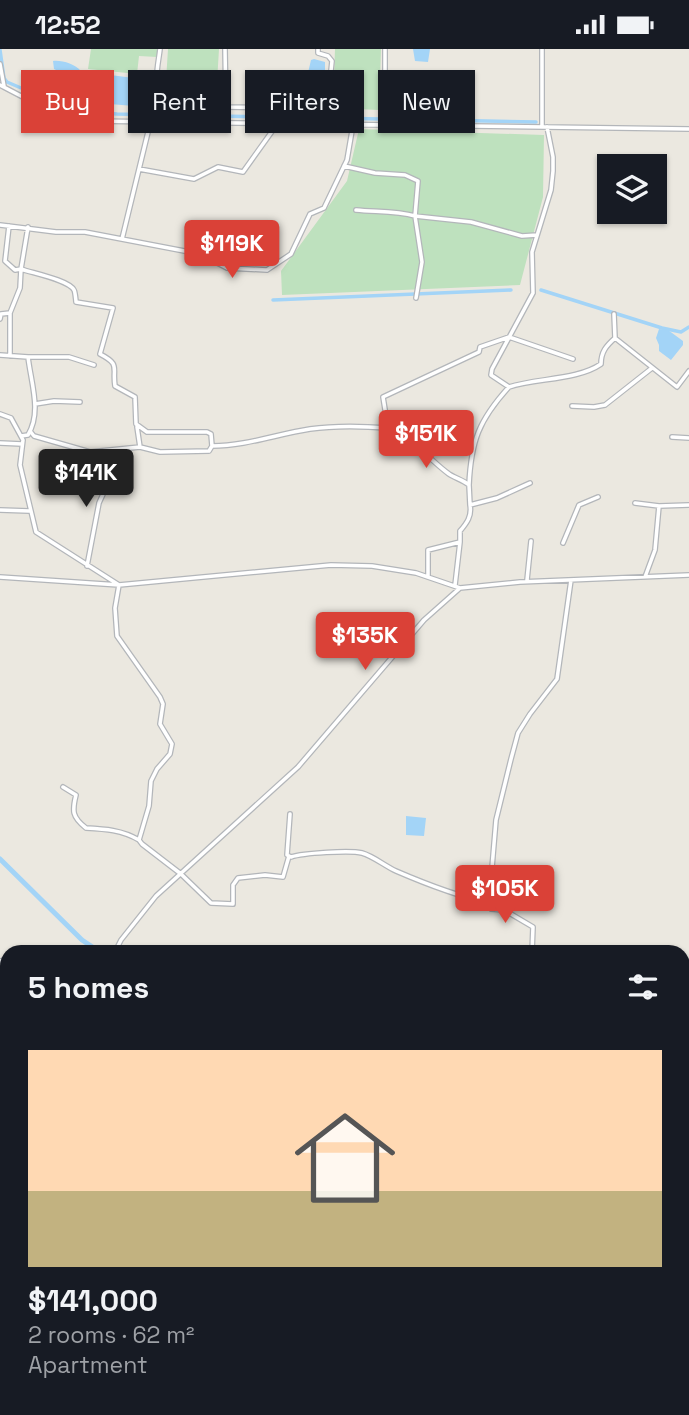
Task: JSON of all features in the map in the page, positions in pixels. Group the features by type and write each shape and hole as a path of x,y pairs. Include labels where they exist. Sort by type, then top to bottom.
{"street":[{"path":"157,70 160,49"},
{"path":"225,49 225,70"},
{"path":"231,107 327,109 332,61 328,55 318,53 318,49"},
{"path":"385,49 385,70"},
{"path":"509,387 491,375 492,369 533,293 531,260 551,190 553,171 553,157 544,127 542,49"},
{"path":"0,64 2,86 44,109 73,118 128,121"},
{"path":"475,126 689,129"},
{"path":"122,239 147,133"},
{"path":"139,169 194,179 218,167 243,172 271,133"},
{"path":"0,225 56,232 85,232 200,254 227,268 267,270 290,254 310,214 324,208 344,166 351,133"},
{"path":"344,166 375,173 405,175 418,181 415,216 422,262 416,298"},
{"path":"356,210 391,214 397,212 471,222 522,236 537,235"},
{"path":"9,226 5,261 15,270 21,269 59,280 72,287 76,302 113,309 100,354 113,361 116,386 135,397 140,447"},
{"path":"10,356 10,313 20,288 28,227"},
{"path":"0,319 1,314 10,313"},
{"path":"118,945 156,896 298,767 425,620 458,587 460,531 468,522 471,512 471,452 493,405 509,387 527,381 590,372 601,364 604,350 615,338 614,314"},
{"path":"388,428 383,397 479,352 480,347 509,337 573,359"},
{"path":"615,338 677,387 689,371"},
{"path":"0,355 69,357 94,365"},
{"path":"21,436 28,435 37,414 28,357"},
{"path":"572,406 605,405 652,367"},
{"path":"35,404 54,401 80,402"},
{"path":"0,414 10,418 21,436 20,465 36,533 119,585"},
{"path":"30,431 34,436 90,452 140,447 157,449 160,452 209,451 212,446 212,437 207,432 147,432 136,425"},
{"path":"212,446 262,440 312,429 356,425 388,428 397,431 397,435 425,452 450,475 469,485"},
{"path":"672,437 689,438"},
{"path":"0,443 22,445"},
{"path":"87,566 99,503 104,492 105,472 100,452"},
{"path":"470,505 496,498 530,483"},
{"path":"563,543 579,505 598,497"},
{"path":"635,503 659,506 689,505"},
{"path":"645,577 655,550 659,506"},
{"path":"0,510 30,511"},
{"path":"527,581 531,541"},
{"path":"428,577 428,550 460,542"},
{"path":"0,577 119,585 182,577 250,574 317,565 372,566 428,577 458,587 527,581 689,575"},
{"path":"532,945 533,926 503,910 491,909 489,903 496,820 518,733 557,679 572,580"},
{"path":"119,585 115,615 117,636 160,697 163,704 160,724 172,744 170,754 150,781 149,806 139,840"},
{"path":"63,787 76,795 72,805 74,816 86,828 109,829 139,840 211,903 231,904 233,885 238,878 265,875 283,877 289,856 290,814"},
{"path":"289,856 324,852 361,853 396,871 463,898 489,903"}],"green space":[{"path":"91,49 158,49 157,57 139,56 137,70 128,70 128,73 88,69"},
{"path":"168,49 219,49 218,70 167,70"},
{"path":"335,49 381,49 378,110 364,109 364,70 334,70"},
{"path":"364,129 378,130 378,133 544,135 543,197 520,285 282,295 281,271 347,181 358,133 364,133"}],"water":[{"path":"413,49 430,49 428,62 415,61"},
{"path":"311,60 325,62 325,70 309,70"},
{"path":"53,61 64,62 80,70 56,70"},
{"path":"114,75 128,77 128,106 114,104"},
{"path":"659,329 668,330 683,341 683,345 671,360 659,351 656,338"},
{"path":"406,816 426,818 424,836 406,835"}],"waterway":[{"path":"0,50 7,82 75,111 378,119"},
{"path":"475,121 536,122"},
{"path":"273,300 511,290"},
{"path":"541,290 662,328 681,332 689,327"},
{"path":"0,859 90,945"}]}
